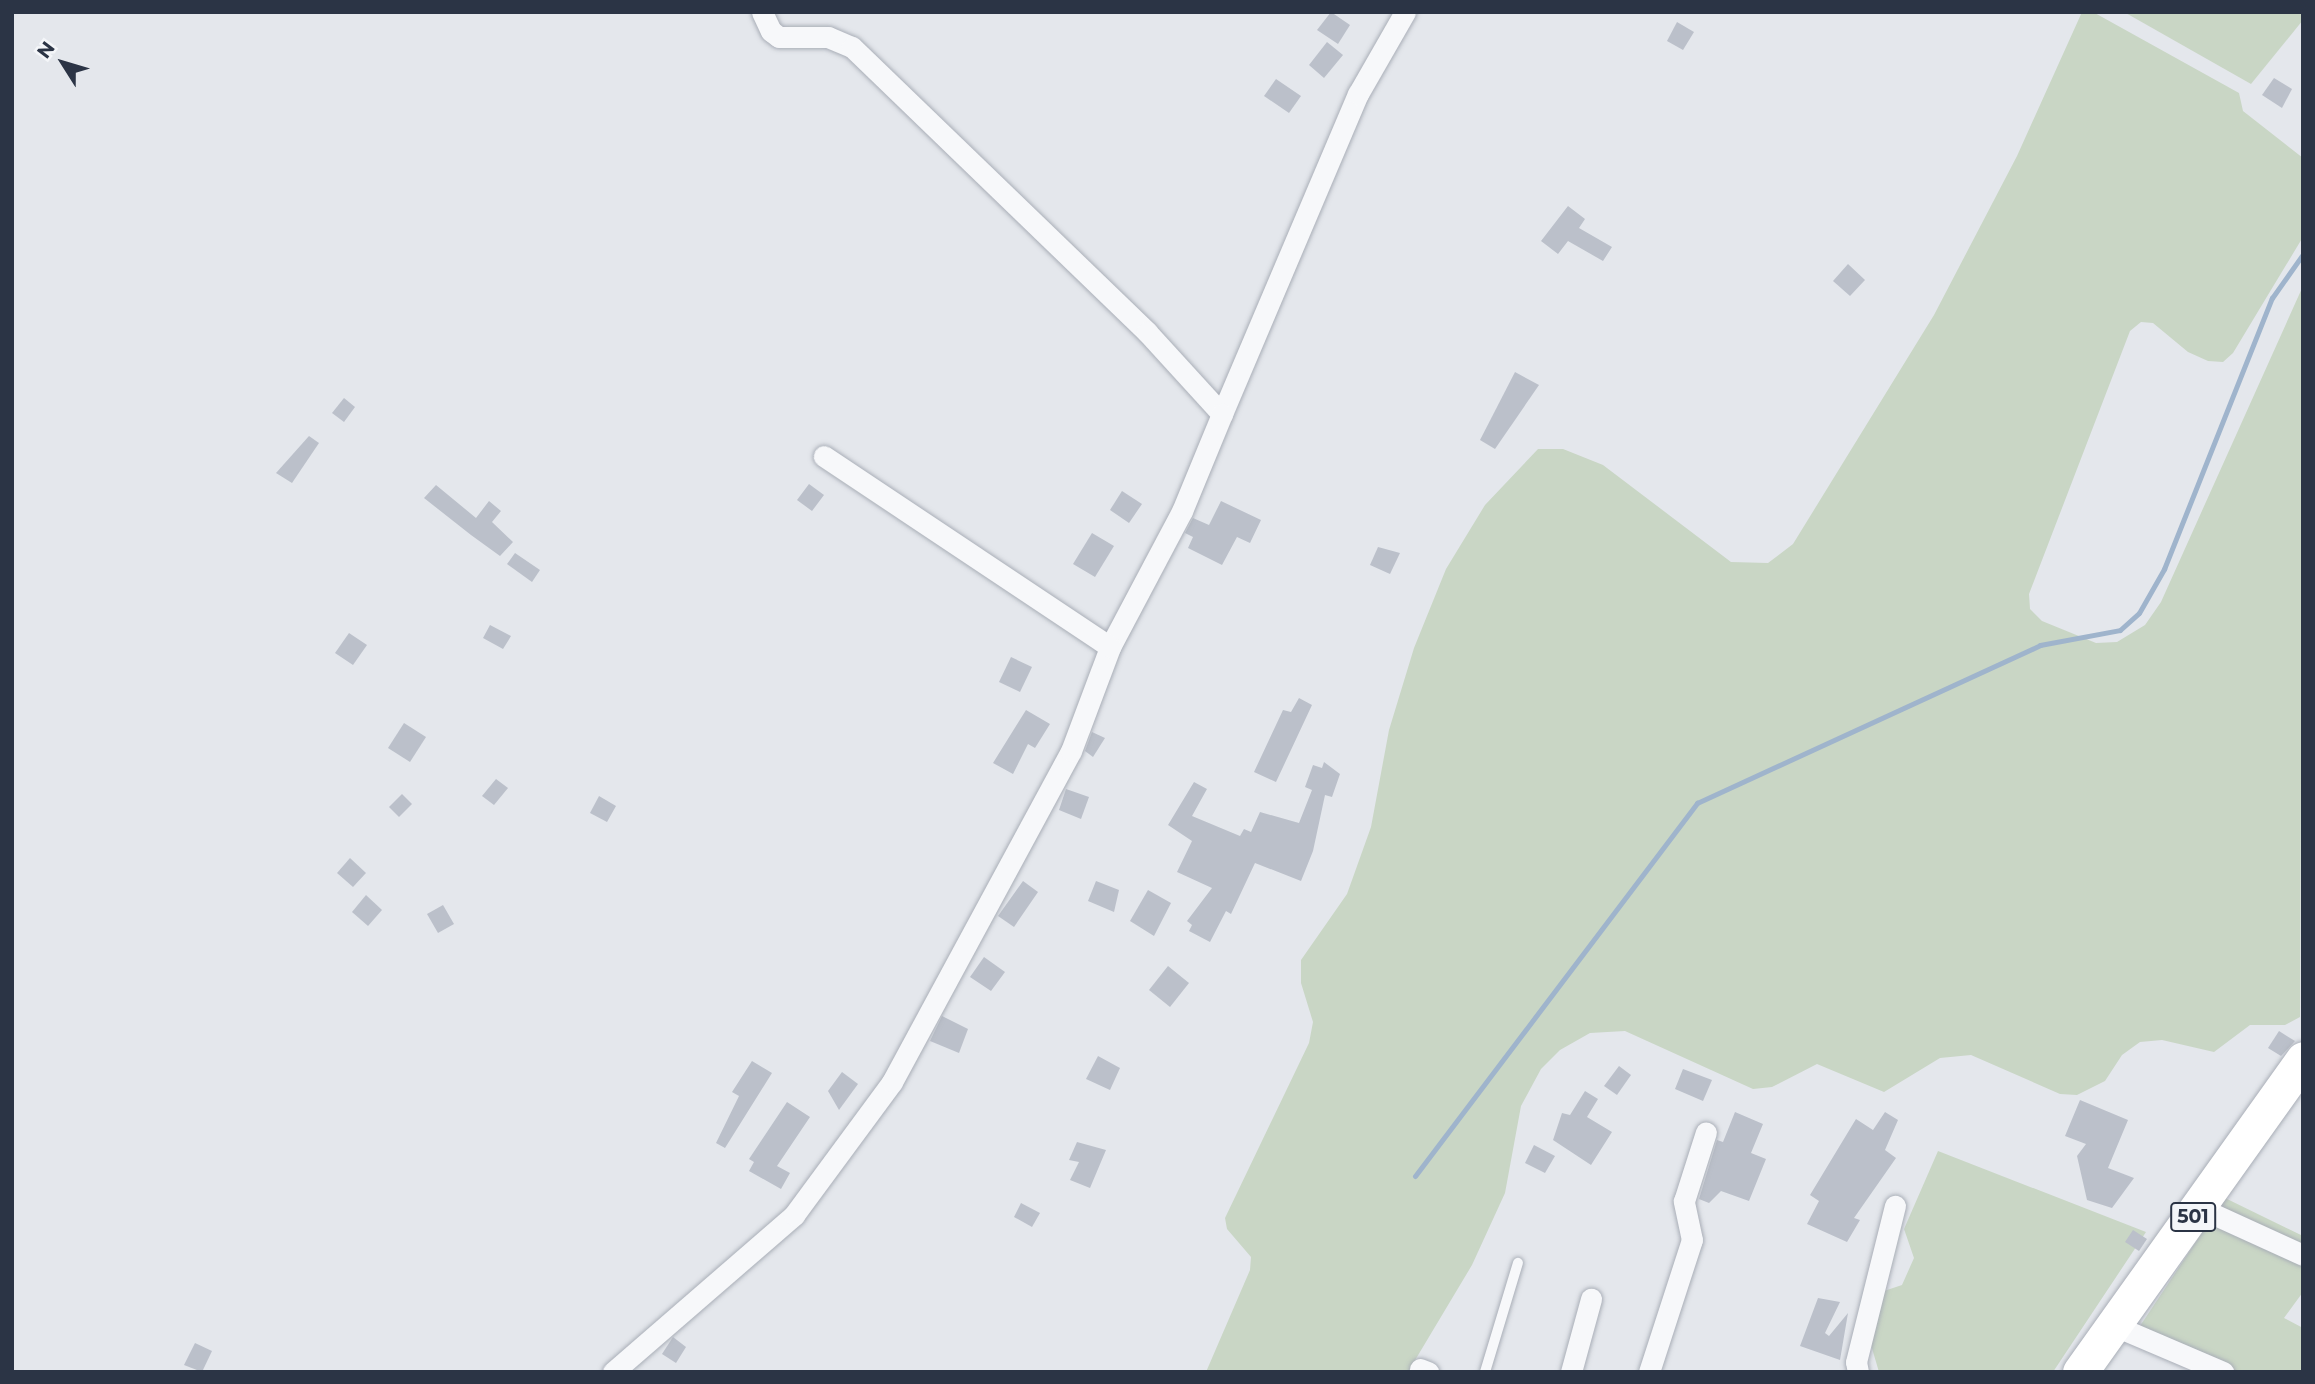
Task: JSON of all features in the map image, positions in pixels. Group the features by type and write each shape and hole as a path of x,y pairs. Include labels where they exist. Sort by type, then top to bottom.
{"main road":[{"name":"501","path":"2080,1372 2200,1208 2303,1059"}],"street":[{"path":"762,12 771,32 779,37 828,37 852,47 1147,332 1222,414"},
{"path":"612,1372 794,1216 892,1082 1071,751 1110,647 1182,511 1358,94 1405,12"},
{"path":"824,456 1110,647"},
{"path":"1649,1372 1692,1240 1684,1201 1706,1132"},
{"path":"1858,1372 1856,1362 1895,1206"},
{"path":"2200,1208 2303,1255"},
{"path":"1571,1372 1591,1299"},
{"path":"2113,1325 2223,1372"}],"lane":[{"path":"1485,1372 1518,1263"}],"green space":[{"path":"2082,12 2093,12 2239,93 2243,111 2303,158 2303,237 2233,353 2223,362 2208,361 2188,352 2153,323 2141,322 2130,331 2029,594 2030,609 2042,621 2096,643 2117,642 2145,625 2161,602 2303,286 2300,1017 2285,1025 2250,1025 2214,1052 2162,1040 2140,1042 2122,1055 2105,1081 2077,1095 2060,1094 1971,1055 1940,1058 1884,1092 1817,1064 1772,1087 1753,1089 1625,1031 1590,1033 1560,1050 1541,1069 1521,1106 1505,1193 1472,1265 1408,1372 1206,1372 1250,1270 1251,1257 1227,1229 1225,1218 1309,1043 1313,1022 1301,983 1301,960 1347,894 1371,827 1389,730 1414,648 1446,569 1485,505 1538,449 1563,449 1603,465 1731,562 1768,563 1793,544 1934,315 2017,156"},
{"path":"2124,12 2303,12 2303,20 2251,84"},
{"path":"1938,1151 2146,1232 2053,1372 1879,1372 1871,1345 1884,1291 1902,1285 1914,1258 1904,1229"},
{"path":"2225,1198 2303,1236 2303,1292 2284,1318 2303,1328 2303,1372 2238,1372 2140,1326"}],"building":[{"path":"1331,12 1350,25 1338,44 1317,30"},
{"path":"1677,22 1694,32 1683,50 1667,41"},
{"path":"1327,42 1343,55 1324,78 1309,65"},
{"path":"2274,78 2292,89 2282,108 2262,95"},
{"path":"1276,79 1301,96 1289,113 1264,96"},
{"path":"1568,206 1585,219 1579,228 1612,247 1603,261 1568,241 1558,254 1541,241"},
{"path":"1848,264 1865,280 1850,296 1833,281"},
{"path":"1515,372 1539,385 1495,449 1480,440"},
{"path":"344,398 355,407 344,422 332,413"},
{"path":"309,436 319,443 292,483 276,473"},
{"path":"809,484 824,495 812,511 797,500"},
{"path":"436,485 476,518 489,501 501,511 492,522 513,542 500,556 471,535 424,498"},
{"path":"1122,491 1142,504 1129,523 1110,510"},
{"path":"1221,501 1261,520 1250,543 1237,537 1222,565 1188,548 1193,537 1185,533 1193,518 1209,525"},
{"path":"1092,533 1114,546 1095,577 1073,564"},
{"path":"1378,547 1400,553 1390,574 1370,565"},
{"path":"515,553 540,570 532,582 507,564"},
{"path":"490,625 511,636 503,649 483,638"},
{"path":"349,633 367,645 353,665 335,653"},
{"path":"1011,657 1032,667 1020,692 999,682"},
{"path":"1299,698 1312,705 1276,782 1254,772 1283,710 1291,712"},
{"path":"1026,710 1050,724 1035,748 1028,744 1013,774 993,763"},
{"path":"404,723 426,737 410,762 388,748"},
{"path":"1092,732 1105,738 1093,757 1085,751"},
{"path":"1324,762 1340,774 1332,797 1325,795 1313,851 1301,881 1255,863 1231,914 1226,911 1210,942 1189,931 1192,925 1187,921 1212,888 1177,872 1192,841 1168,825 1194,782 1207,789 1192,816 1240,836 1244,829 1251,832 1260,812 1299,823 1312,790 1305,787 1313,765 1322,768"},
{"path":"496,779 508,788 494,805 482,796"},
{"path":"1066,789 1089,797 1081,819 1059,810"},
{"path":"402,794 412,804 399,817 389,807"},
{"path":"599,796 616,806 607,822 590,813"},
{"path":"350,858 366,873 353,887 337,873"},
{"path":"1023,881 1038,892 1014,927 998,916"},
{"path":"1096,881 1119,890 1114,912 1088,901"},
{"path":"1148,890 1171,903 1154,936 1130,921"},
{"path":"366,895 382,910 368,926 352,912"},
{"path":"443,905 454,924 438,933 427,914"},
{"path":"984,957 1005,972 991,991 970,977"},
{"path":"1168,966 1189,983 1170,1007 1149,990"},
{"path":"942,1016 968,1029 959,1053 930,1041"},
{"path":"2279,1031 2295,1041 2281,1056 2268,1048"},
{"path":"1098,1056 1120,1068 1110,1090 1086,1079"},
{"path":"752,1061 772,1073 725,1148 716,1143 739,1096 732,1092"},
{"path":"1619,1066 1631,1075 1617,1095 1604,1086"},
{"path":"1683,1069 1712,1080 1703,1101 1675,1089"},
{"path":"842,1072 858,1084 839,1110 828,1091"},
{"path":"1585,1091 1598,1099 1587,1117 1612,1132 1591,1165 1553,1140 1562,1113 1570,1115"},
{"path":"2080,1100 2128,1120 2108,1168 2134,1178 2112,1208 2087,1200 2077,1156 2086,1144 2065,1136"},
{"path":"787,1102 810,1117 777,1166 790,1173 781,1189 749,1171 754,1162 749,1159"},
{"path":"1735,1112 1763,1124 1751,1153 1766,1159 1749,1201 1721,1191 1709,1203 1699,1199 1717,1140 1723,1142"},
{"path":"1885,1112 1898,1120 1885,1150 1896,1158 1854,1218 1860,1220 1847,1242 1807,1224 1819,1201 1810,1195 1856,1119 1873,1130"},
{"path":"1077,1142 1106,1150 1090,1188 1070,1180 1079,1162 1069,1160"},
{"path":"1534,1145 1555,1156 1545,1173 1525,1163"},
{"path":"1021,1203 1040,1213 1032,1227 1014,1217"},
{"path":"2133,1230 2147,1239 2139,1251 2125,1242"},
{"path":"1818,1298 1840,1302 1825,1333 1829,1336 1848,1313 1840,1360 1800,1346"},
{"path":"673,1337 686,1347 676,1363 662,1354"},
{"path":"195,1343 212,1351 202,1372 184,1365"}],"waterway":[{"path":"1415,1176 1697,803 2040,645 2120,630 2139,613 2164,569 2272,298 2303,254"}]}
